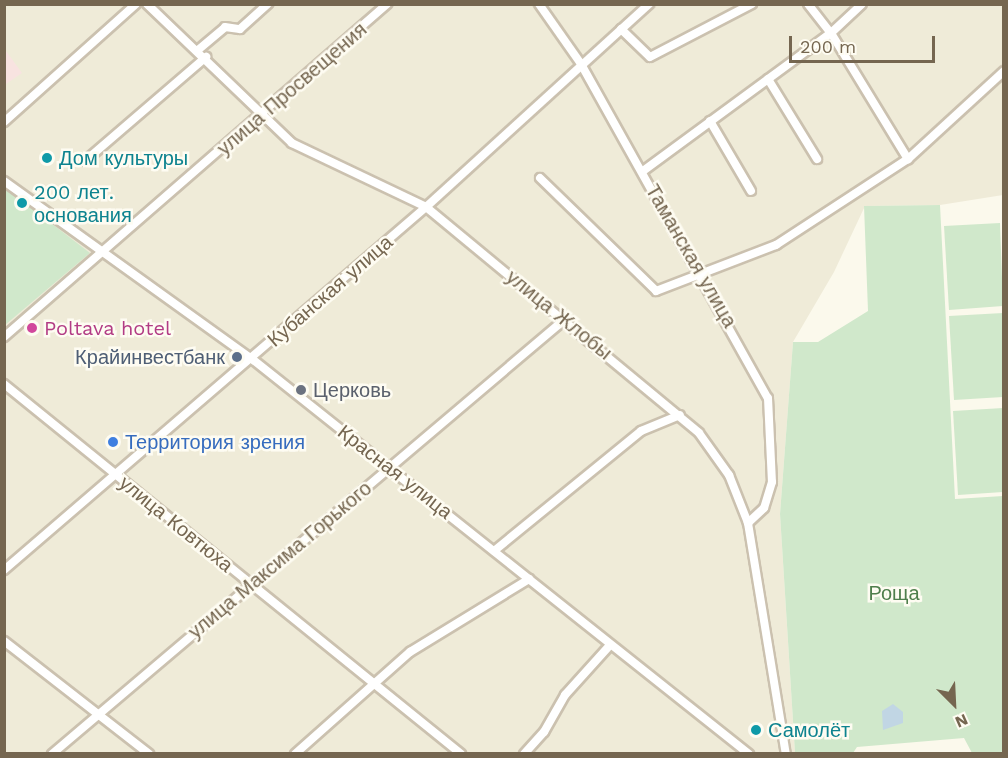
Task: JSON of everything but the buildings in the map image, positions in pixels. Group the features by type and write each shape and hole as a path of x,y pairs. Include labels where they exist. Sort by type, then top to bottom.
{"street":[{"path":"4,122 136,4"},
{"name":"улица Жлобы","path":"147,4 206,57 261,116 292,143 426,207 680,415 716,454 748,523 786,753"},
{"path":"198,50 225,27 240,29 268,4"},
{"name":"улица Просвещения","path":"4,337 104,254 387,4"},
{"name":"Таманская улица","path":"538,4 582,64 768,398 772,482 764,507 748,523"},
{"name":"Кубанская улица","path":"4,570 426,207 649,4"},
{"path":"621,29 650,57 752,4"},
{"path":"808,4 831,33 908,159"},
{"path":"643,171 831,33 862,4"},
{"path":"85,161 206,57"},
{"path":"540,178 656,291 702,276 776,245 908,159 1004,71"},
{"path":"768,79 817,159"},
{"path":"710,121 751,190"},
{"name":"Красная улица","path":"4,181 252,359 749,753"},
{"name":"улица Максима Горького","path":"52,753 564,320"},
{"name":"улица Ковтюха","path":"4,384 461,753"},
{"path":"494,550 641,431 680,415"},
{"path":"295,753 410,652 529,579"},
{"path":"4,641 148,753"},
{"path":"524,753 544,732 565,695 610,645"}],"shaded area":[{"path":"4,5 1003,5 1003,195 940,205 865,206 834,272 793,342 780,514 795,753 5,753"},
{"path":"6,51 22,73 6,84 4,52"}],"green space":[{"path":"4,187 90,253 5,325 4,325"},
{"name":"Роща","path":"940,205 955,499 1003,496 1003,753 972,753 964,738 857,747 853,753 795,753 780,514 793,342 818,342 868,311 864,206"},
{"path":"1000,223 1003,306 949,310 944,226"},
{"path":"1003,313 1003,397 954,400 949,316"},
{"path":"1003,408 1003,492 958,495 953,411"}],"water":[{"path":"893,704 903,712 903,723 883,730 882,711"}],"place":[{"name":"Дом культуры","path":"47,158"},
{"name":"200 лет. основания","path":"22,203"},
{"name":"Poltava hotel","path":"32,328"},
{"name":"Крайинвестбанк","path":"237,357"},
{"name":"Церковь","path":"301,390"},
{"name":"Территория зрения","path":"113,442"},
{"name":"Самолёт","path":"756,730"}]}
